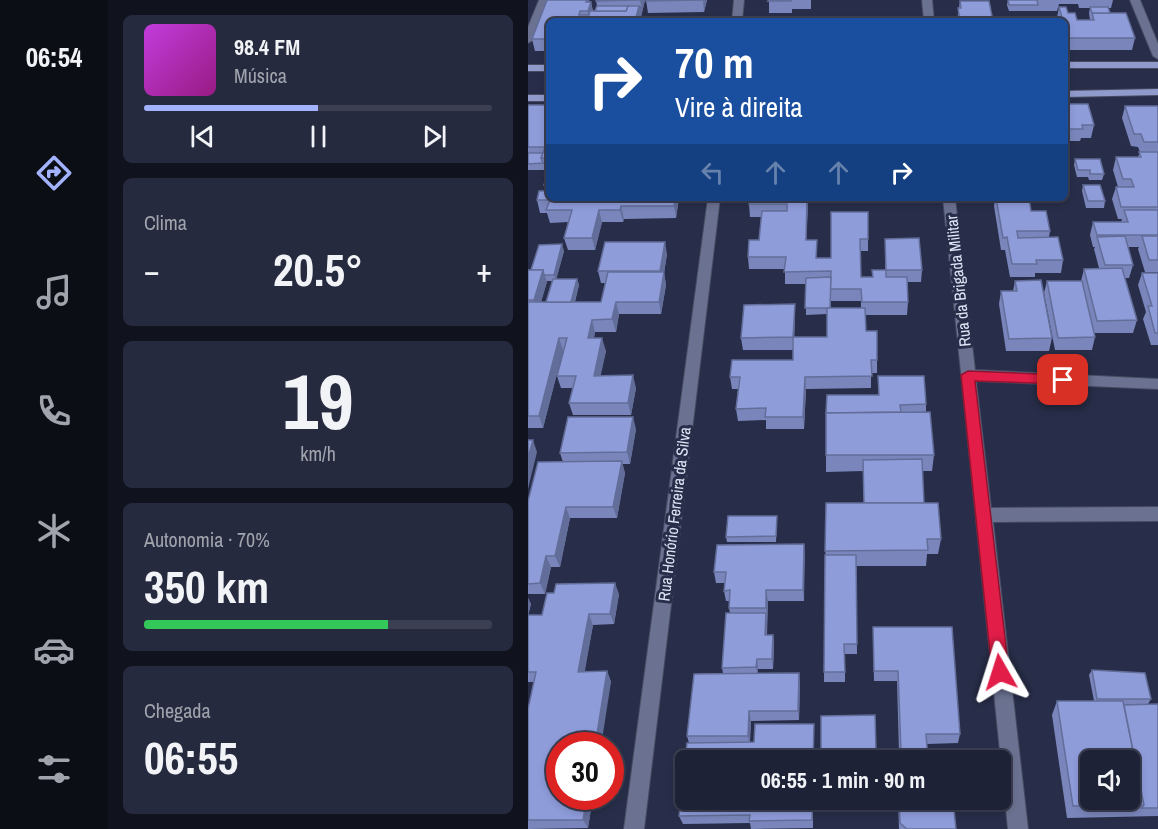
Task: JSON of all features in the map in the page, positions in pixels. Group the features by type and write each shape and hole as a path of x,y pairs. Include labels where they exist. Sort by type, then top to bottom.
{"main road":[{"path":"1068,65 1158,65"},
{"path":"528,68 546,68"},
{"path":"1068,94 1158,92"},
{"path":"528,98 546,98"}],"street":[{"path":"528,40 544,0"},
{"path":"737,18 740,0"},
{"path":"927,0 929,18"},
{"path":"1135,0 1158,56"},
{"name":"Rua Honório Ferreira da Silva","path":"634,829 714,201"},
{"name":"Rua da Brigada Militar","path":"949,201 1018,829"},
{"path":"968,375 1158,384"},
{"path":"983,515 1158,514"}],"building":[{"path":"547,0 587,0 586,2 591,2 588,11 580,11 579,15 589,15 590,11 626,11 628,6 639,6 636,18 546,18 546,39 532,39"},
{"path":"646,0 703,0 646,1"},
{"path":"1008,0 1037,0 1038,5 1009,5"},
{"path":"960,1 989,1 992,18 960,18 958,8 961,8"},
{"path":"597,6 628,6 626,11 595,11"},
{"path":"1059,7 1066,7 1068,13 1075,13 1077,20 1094,20 1092,13 1126,13 1135,38 1068,38 1068,18 1062,18"},
{"path":"1090,7 1108,7 1110,13 1092,13"},
{"path":"1068,104 1088,104 1094,125 1082,125 1083,129 1068,129"},
{"path":"528,105 546,105 546,158 541,158 545,147 528,147"},
{"path":"1125,106 1158,106 1158,142 1144,142 1141,134 1134,134"},
{"path":"1139,152 1158,152 1158,207 1121,207 1116,187 1134,187 1131,179 1123,179 1116,157 1141,157"},
{"path":"528,153 543,153 541,158 543,163 528,164"},
{"path":"1075,159 1100,159 1104,174 1090,174 1090,170 1078,170"},
{"path":"1083,185 1100,185 1105,201 1088,201"},
{"path":"539,191 546,191 546,200 537,200"},
{"path":"550,201 675,201 674,206 621,206 620,210 599,210 592,238 564,238 572,210 546,210"},
{"path":"750,201 807,201 806,240 817,240 816,258 831,258 831,212 868,212 868,239 860,239 861,277 873,277 872,270 886,270 886,277 907,277 908,302 862,302 861,289 830,289 831,271 784,272 786,257 748,257 749,240 759,240 762,211 787,211 787,204 749,204"},
{"path":"997,201 1029,201 1031,211 1046,211 1050,231 1017,231 1018,238 1058,237 1063,260 1036,260 1037,264 1012,264 1007,237 1003,238"},
{"path":"1124,210 1158,210 1158,235 1097,235 1093,222 1128,222"},
{"path":"1125,236 1133,265 1105,265 1097,237"},
{"path":"1142,236 1158,236 1158,260 1149,260"},
{"path":"919,238 922,270 886,270 885,239"},
{"path":"605,242 665,242 660,271 598,271"},
{"path":"562,244 554,275 544,275 543,270 531,270 539,245"},
{"path":"1122,268 1137,320 1097,321 1084,269"},
{"path":"528,270 543,270 534,300 528,300"},
{"path":"608,272 664,272 659,302 616,302 612,319 592,320 588,338 602,338 594,376 633,375 628,403 569,403 576,376 557,376 567,338 559,338 539,416 528,416 528,302 601,302"},
{"path":"1142,273 1158,273 1158,333 1155,333 1148,306 1152,306"},
{"path":"831,277 830,308 805,308 806,278"},
{"path":"553,279 577,279 571,302 546,302"},
{"path":"1041,280 1052,338 1009,339 1001,291 1017,291 1015,281"},
{"path":"1047,281 1082,281 1095,337 1058,338"},
{"path":"795,304 793,337 741,338 744,305"},
{"path":"827,308 865,308 866,331 877,331 877,360 871,360 872,376 805,377 803,417 765,417 766,408 736,409 740,377 730,377 732,360 793,360 793,337 827,337"},
{"path":"878,376 924,376 926,404 900,405 901,412 826,413 827,395 879,395"},
{"path":"930,412 934,455 826,455 826,413"},
{"path":"568,417 633,417 627,452 560,453"},
{"path":"528,440 533,440 528,458"},
{"path":"922,459 924,503 864,503 863,460"},
{"path":"622,461 613,507 566,507 555,556 546,556 540,583 528,584 528,501 538,462"},
{"path":"826,503 938,503 941,539 927,539 928,550 825,551"},
{"path":"728,516 777,516 776,536 726,537"},
{"path":"804,544 803,590 766,590 766,608 729,608 730,590 724,591 726,572 714,572 717,545"},
{"path":"825,555 856,555 857,644 844,644 845,672 824,672"},
{"path":"615,583 610,614 589,614 578,672 607,671 597,732 546,732 546,810 585,810 583,820 528,820 528,709 536,672 528,672 528,615 542,615 547,593 554,593 556,584"},
{"path":"726,613 766,613 765,635 773,635 772,659 757,659 756,667 722,668"},
{"path":"873,627 952,627 960,734 926,734 927,750 901,750 898,671 874,671"},
{"path":"1092,670 1145,673 1151,699 1097,699"},
{"path":"799,673 798,711 749,711 748,736 687,736 694,674"},
{"path":"1057,701 1123,701 1133,750 1080,750 1080,806 1073,806"},
{"path":"1158,704 1158,808 1141,808 1144,805 1140,785 1140,750 1133,750 1124,705"},
{"path":"875,715 876,750 821,750 821,716"},
{"path":"755,724 814,724 813,750 686,750 687,743 754,742"},
{"path":"1140,785 1144,805 1140,805"},
{"path":"680,810 812,810 812,820 749,821 750,815 679,816"},
{"path":"899,810 954,810 956,829 907,829 900,823"}],"route":[{"path":"1000,672 968,375 1063,380"}]}
